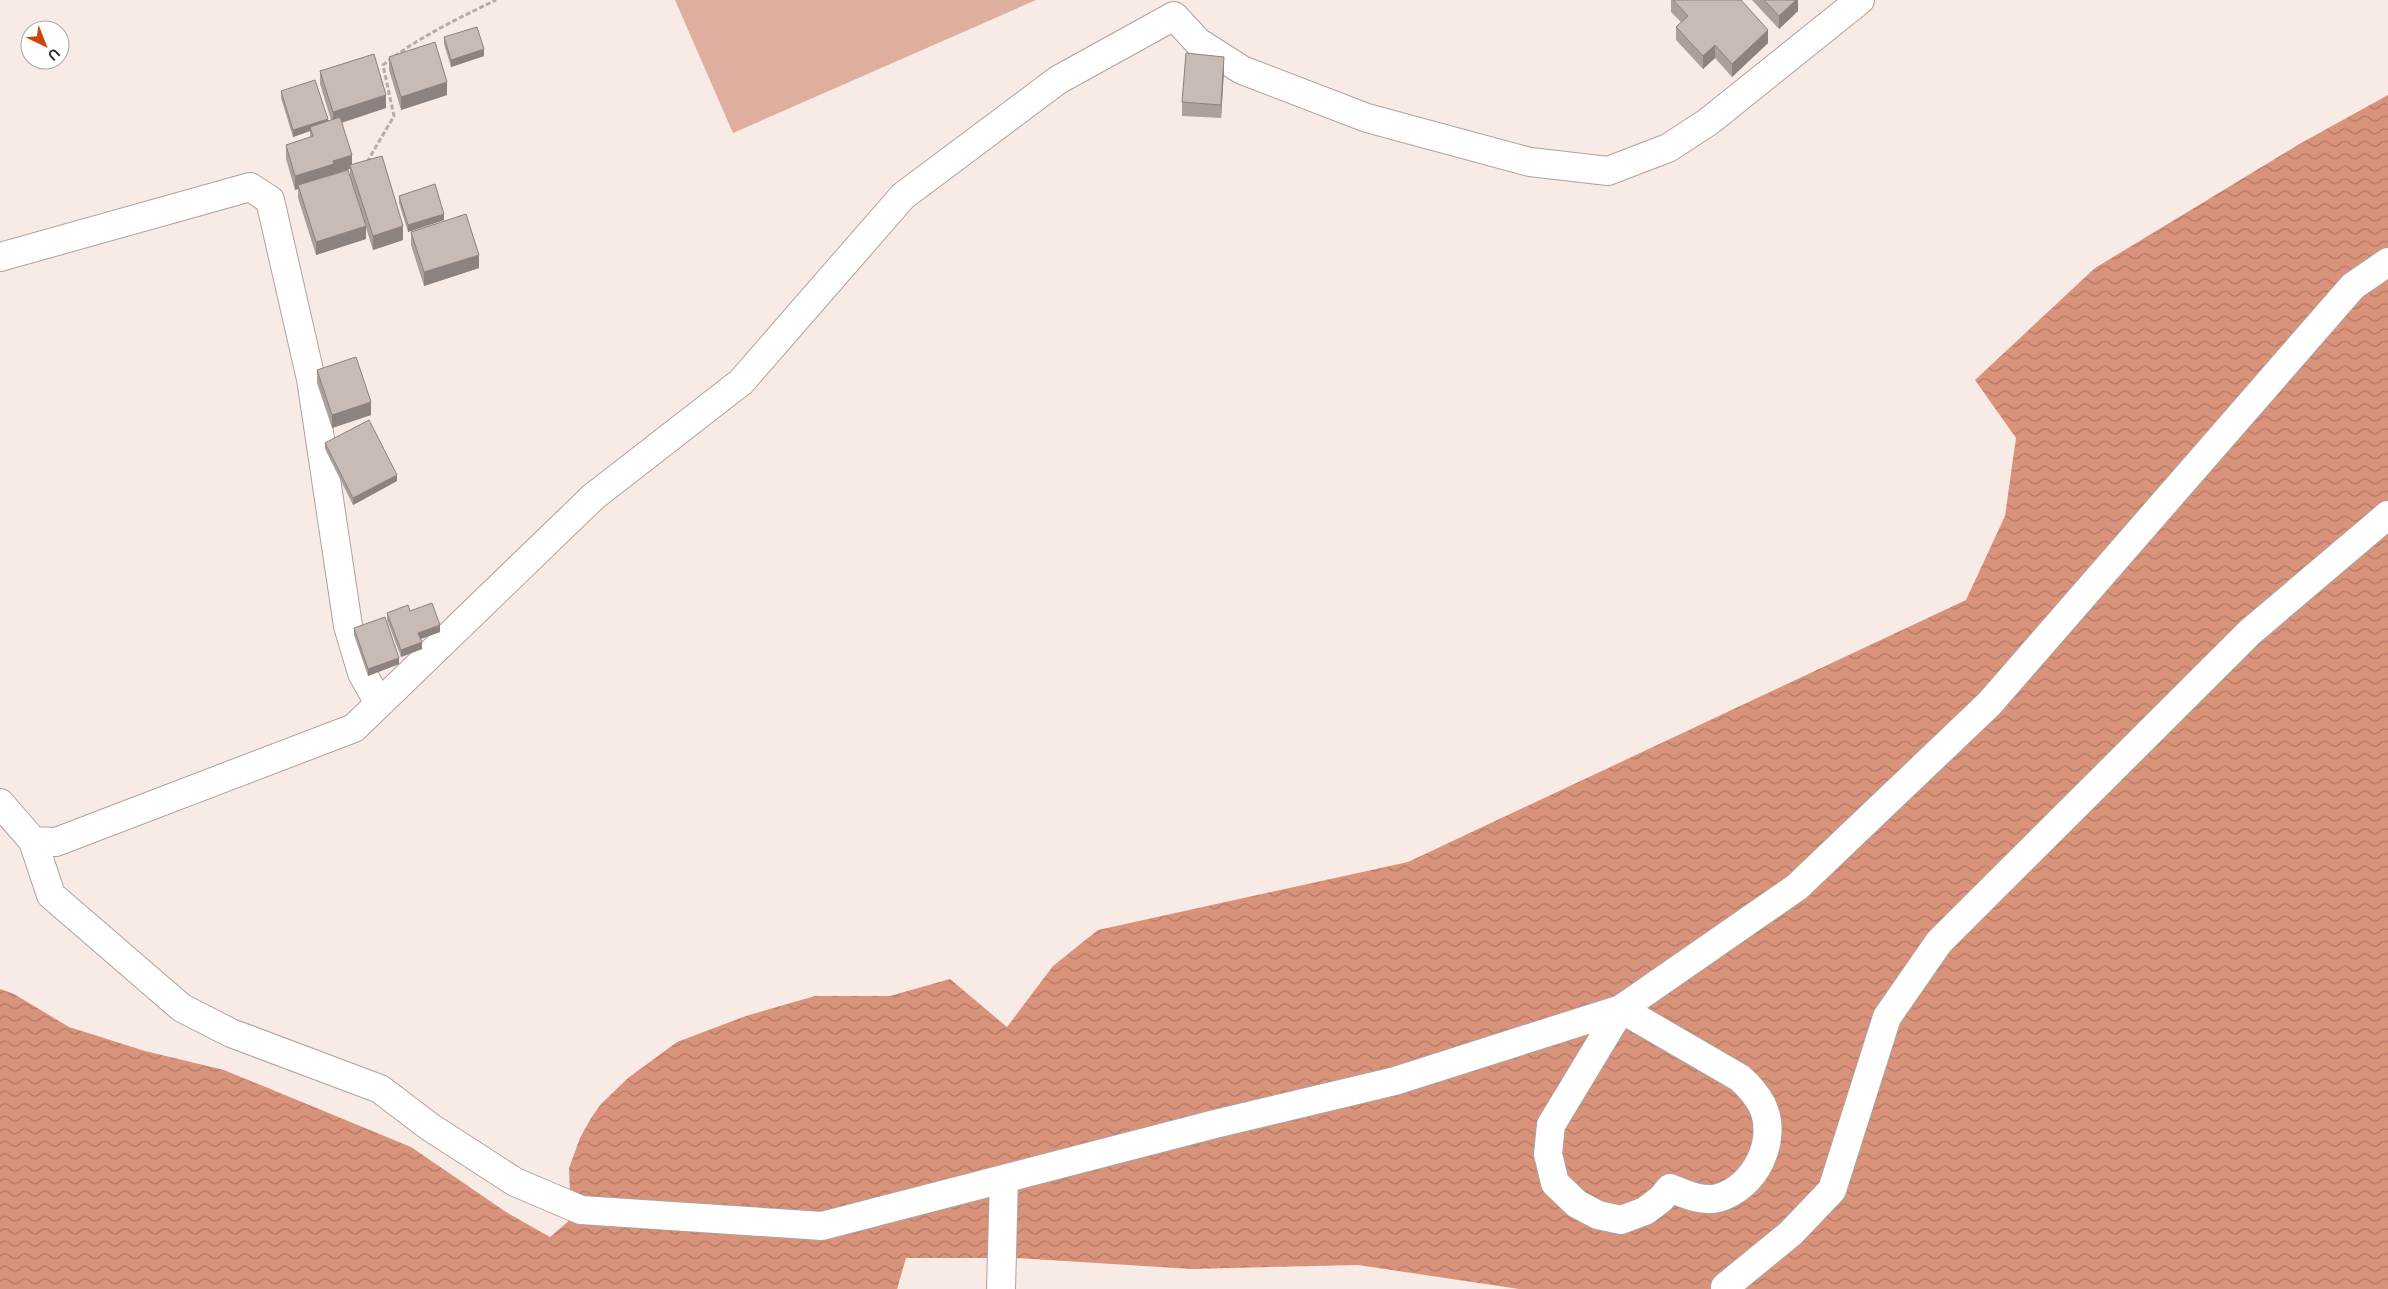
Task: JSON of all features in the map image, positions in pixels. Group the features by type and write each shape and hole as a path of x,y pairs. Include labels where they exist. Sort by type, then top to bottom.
{"street":[{"path":"33,840 56,842 354,728 593,497 741,382 904,196 1058,80 1174,16 1198,42 1242,70 1367,118 1530,162 1608,171 1668,148 1708,122 1860,0"},
{"path":"0,257 250,187 270,200 311,379 348,626 362,673 379,703"},
{"path":"0,803 33,840 51,895 182,1008 231,1033 380,1089 430,1127 515,1182 570,1207 581,1210 822,1226 1215,1124 1395,1081 1621,1010 1797,887 1989,704 2353,286 2388,262"},
{"path":"1724,1287 1791,1232 1832,1190 1887,1017 1939,942 2250,632 2388,516"},
{"path":"1621,1010 1740,1078 1752,1089 1763,1107 1766,1124 1766,1147 1748,1181 1717,1198 1696,1198 1670,1188 1661,1199 1645,1212 1621,1220 1598,1215 1577,1204 1555,1183 1548,1154 1551,1125 1621,1010"},
{"path":"1001,1289 1004,1179"}],"path":[{"path":"364,168 394,116 383,65 395,55 447,24 496,0"}],"shaded area":[{"path":"675,0 1036,0 733,133"}],"water":[{"path":"2388,95 2388,1289 1519,1289 1358,1265 1192,1269 1016,1258 906,1258 897,1289 0,1289 0,989 14,994 69,1027 145,1051 224,1070 411,1147 506,1212 550,1237 571,1219 569,1168 580,1138 591,1118 601,1104 628,1078 677,1042 746,1016 815,996 890,996 950,979 1007,1027 1053,966 1098,930 1408,862 1966,600 2005,516 2016,438 1975,380 2095,268 2303,142"}],"building":[{"path":"1673,0 1741,0 1768,30 1732,64 1715,45 1703,56 1676,27 1688,16"},
{"path":"1764,0 1796,0 1779,16"},
{"path":"477,27 484,49 451,60 444,37"},
{"path":"435,42 447,82 401,97 389,57"},
{"path":"1186,53 1224,57 1221,105 1182,102"},
{"path":"374,54 386,95 333,112 320,71"},
{"path":"315,80 328,119 293,130 281,91"},
{"path":"340,117 352,155 333,161 334,164 295,176 286,145 313,136 310,127"},
{"path":"382,156 403,226 373,236 350,165"},
{"path":"348,170 366,226 316,242 298,185"},
{"path":"435,184 444,214 408,225 399,196"},
{"path":"466,214 479,255 424,272 411,232"},
{"path":"356,357 371,402 332,415 317,370"},
{"path":"369,420 397,475 353,498 325,443"},
{"path":"432,603 440,625 418,633 422,642 401,650 387,613 408,605 410,611"},
{"path":"385,617 399,658 368,669 354,628"}]}
